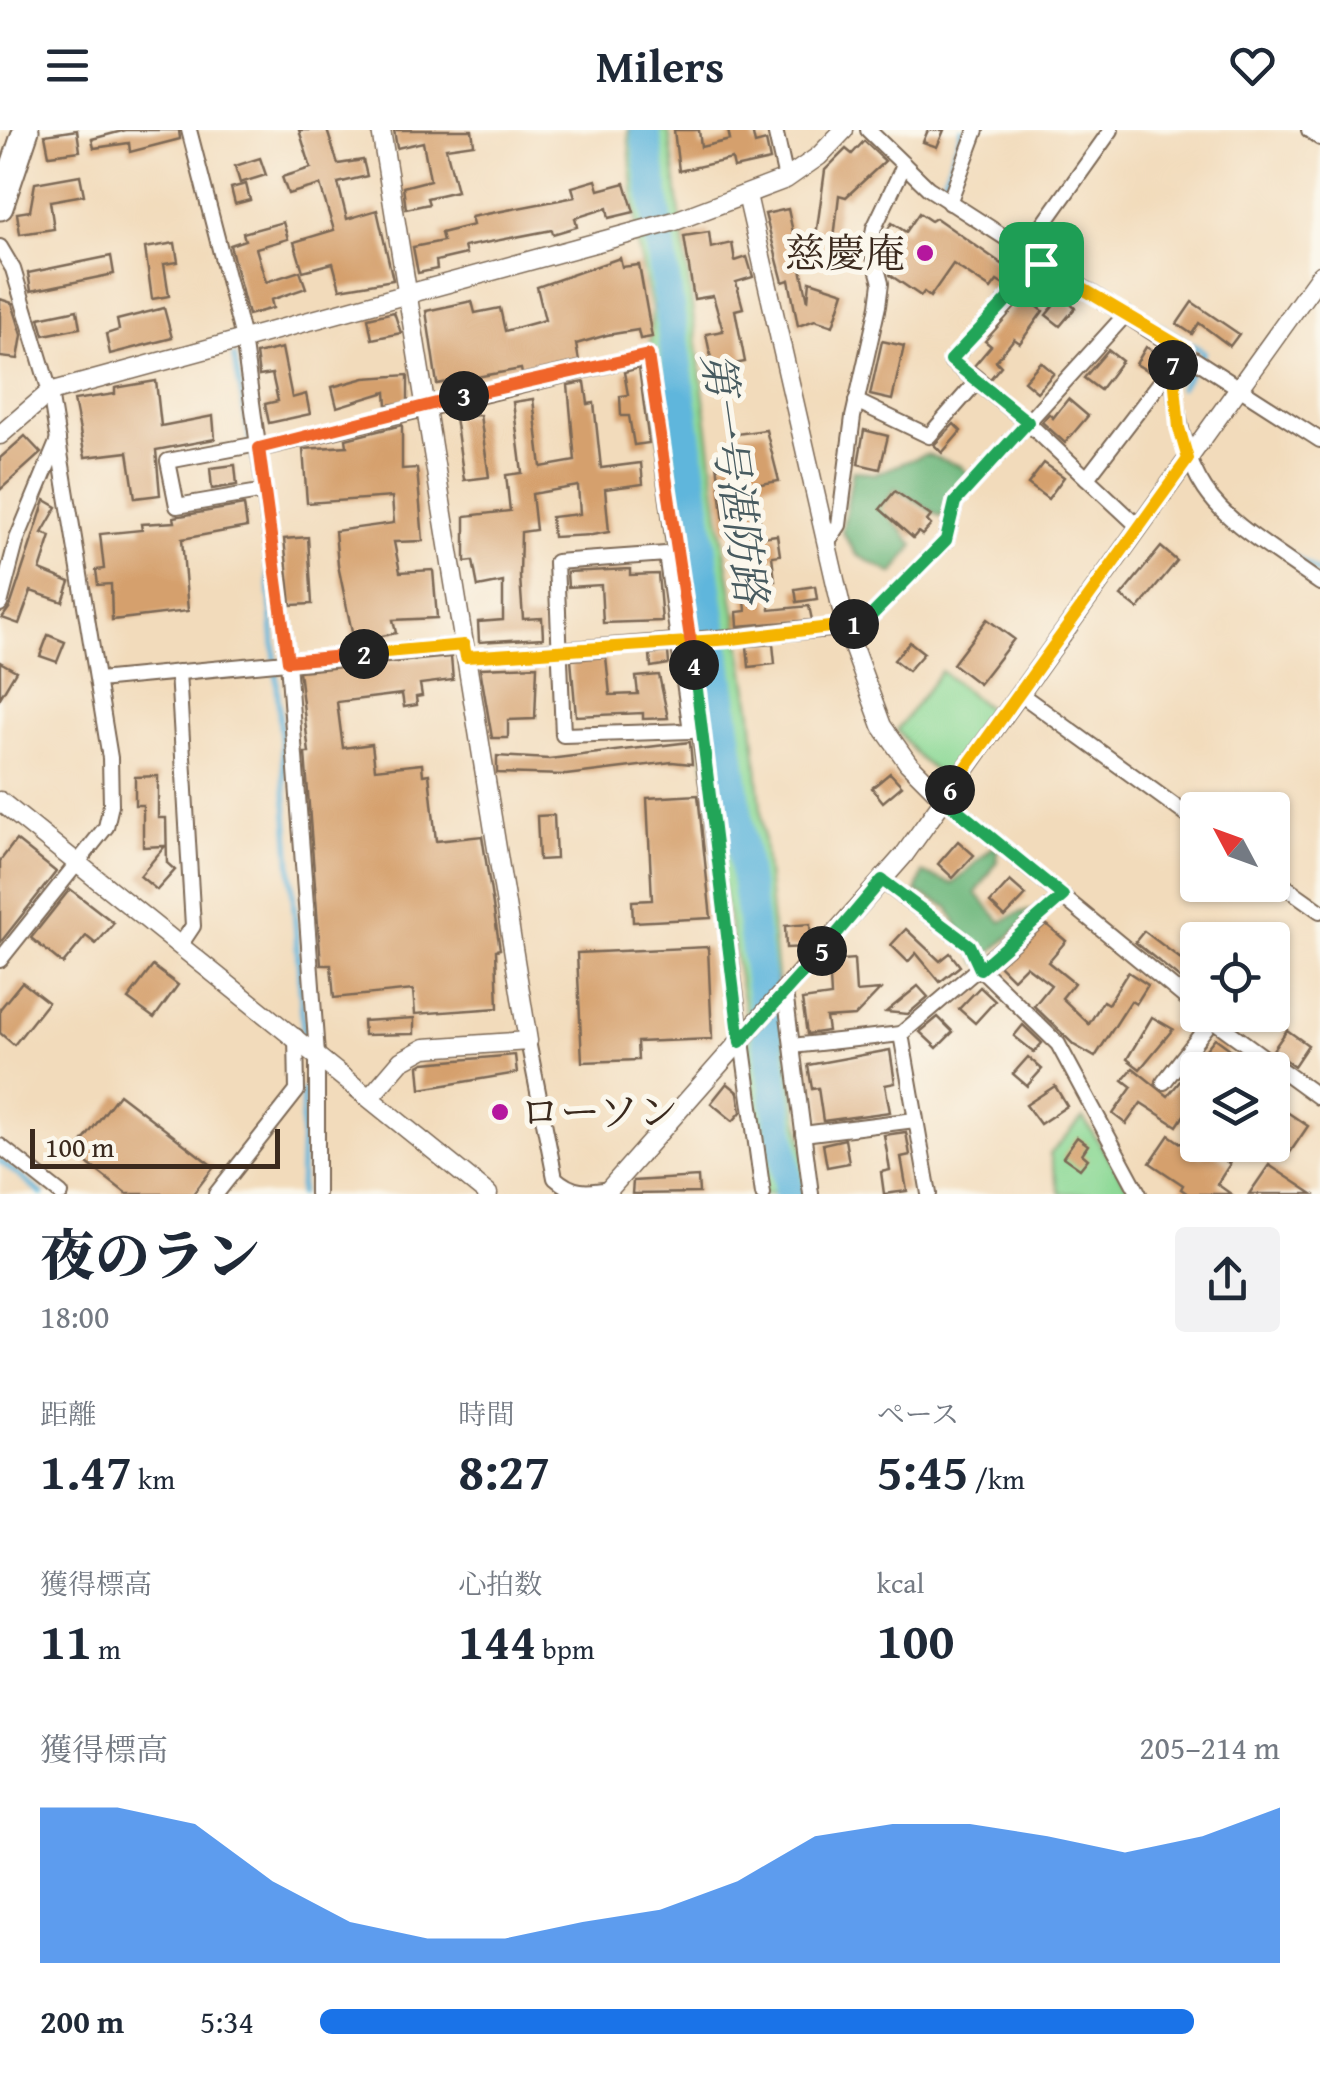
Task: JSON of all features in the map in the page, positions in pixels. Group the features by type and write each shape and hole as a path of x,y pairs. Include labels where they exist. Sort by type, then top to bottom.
{"highway":[{"path":"2,195 26,130"}],"street":[{"path":"190,130 243,338 261,492 288,661 318,1054 317,1194"},
{"path":"381,130 528,1041 555,1178 566,1190 580,1194 607,1192 882,880 1320,275"},
{"path":"775,130 786,179"},
{"path":"0,436 50,392 644,230 747,195 786,179 819,156 844,130"},
{"path":"868,130 904,165 1041,264 1186,350 1320,440"},
{"path":"951,198 976,130"},
{"path":"1024,252 1111,130"},
{"path":"1308,130 1320,138"},
{"path":"826,546 839,526 856,401 881,283 871,246 874,228 904,165"},
{"path":"747,195 846,628 882,726 908,763 944,799 1180,993"},
{"path":"0,247 13,269 50,392 110,758 112,805 106,827 0,960"},
{"path":"1041,264 951,360 1028,422 1138,526"},
{"path":"98,680 288,661 465,651 559,651 846,628 868,619 946,540 955,502 1126,314"},
{"path":"1087,478 1186,350"},
{"path":"261,492 177,506 168,461 255,446 648,355 763,1194"},
{"path":"1172,367 1179,428 1202,490 1226,518 1320,583"},
{"path":"856,401 929,436 977,381"},
{"path":"0,604 17,539 58,439"},
{"path":"666,554 688,642 691,731 563,735 559,651 556,562 666,554"},
{"path":"178,672 193,926 181,944"},
{"path":"1019,694 1180,810"},
{"path":"0,801 488,1194"},
{"path":"882,880 969,945 980,969 1058,1044 1139,1194"},
{"path":"1290,890 1320,911"},
{"path":"792,1046 901,1034 1063,896"},
{"path":"782,995 811,1194"},
{"path":"1164,1082 1199,1032"},
{"path":"1230,1032 1320,1098"},
{"path":"901,1034 929,1194"},
{"path":"216,1194 297,1091 296,1036"},
{"path":"370,1096 401,1061 425,1048 528,1041"},
{"path":"804,1134 915,1120"},
{"path":"0,1146 61,1194"}],"green space":[{"path":"628,130 669,130 719,515 752,714 779,999 811,1194 763,1194 745,1074 749,1032 719,866 649,361 652,310 638,247"},
{"path":"926,454 961,466 970,476 941,517 895,488 882,508 914,545 893,574 857,555 842,532 853,470 875,474"},
{"path":"941,671 992,712 945,779 919,758 897,730"},
{"path":"997,843 997,862 976,893 1001,922 1021,912 1038,911 978,964 948,907 916,892 923,873 953,884"},
{"path":"1083,1118 1133,1194 1060,1194 1050,1154"}],"building":[{"path":"77,130 80,151 49,155 45,135"},
{"path":"126,130 179,130 180,139 130,152 129,143 94,148 92,139"},
{"path":"299,130 327,130 338,164 363,160 367,176 338,183 347,219 377,210 393,280 340,289 333,263 303,271 294,242 334,230 320,185 288,194 282,177 311,168"},
{"path":"394,130 472,130 474,144 446,148 457,191 427,198 429,204 406,209 403,187 430,180 423,142 397,148"},
{"path":"674,130 699,130 701,147 730,140 728,130 752,130 755,144 766,141 770,160 734,168 732,159 679,171"},
{"path":"928,130 944,130 937,147 923,142"},
{"path":"864,141 885,161 846,197 839,195 834,239 816,236 825,170 846,149 852,154"},
{"path":"260,158 266,175 240,183 235,166"},
{"path":"80,175 84,195 50,201 54,229 20,234 17,213 30,211 35,183"},
{"path":"596,180 599,190 625,183 634,212 609,218 607,208 575,218 577,227 553,234 552,230 464,247 466,254 436,261 437,269 418,273 413,247 443,241 441,233 473,225 471,217 575,197 572,187"},
{"path":"246,184 250,200 235,204 231,188"},
{"path":"788,209 808,301 810,281 844,292 833,326 815,320 798,326 789,280 783,282 765,214"},
{"name":"慈慶庵","path":"919,213 931,221 936,218 1015,273 1008,283 1005,286 997,281 991,289 953,264 930,297 924,292 921,296 890,275 892,261 884,254 892,243 883,236 892,223 906,232"},
{"path":"283,222 288,239 256,248 266,282 300,271 306,288 271,300 273,308 248,315 230,245 245,240 243,233"},
{"path":"709,232 711,248 732,243 735,261 747,257 753,277 736,282 743,308 735,310 745,362 713,368 706,334 723,331 713,296 694,299 684,236"},
{"path":"175,243 178,262 164,264 169,296 152,299 145,248"},
{"path":"111,256 114,274 31,291 28,273"},
{"path":"620,258 622,267 639,265 652,337 640,339 638,330 607,335 576,344 579,361 522,374 521,369 437,384 426,311 472,301 475,313 500,308 505,331 545,320 537,287"},
{"path":"1025,296 1043,311 1020,343 1014,339 996,361 1001,366 990,379 974,366 991,346 985,341"},
{"path":"1062,296 1075,308 1060,326 1046,315"},
{"path":"0,299 12,303 22,335 18,359 0,357"},
{"path":"1192,302 1239,334 1230,346 1199,323 1192,334 1177,324"},
{"path":"164,308 172,338 110,354 106,334 119,330 117,320"},
{"path":"77,310 80,328 44,335 39,318"},
{"path":"394,312 401,333 372,339 368,318"},
{"path":"882,341 904,346 892,400 870,395"},
{"path":"1146,347 1165,358 1153,374 1136,364"},
{"path":"282,348 292,398 306,394 310,414 269,423 265,404 278,401 272,374 259,376 256,354"},
{"path":"1108,350 1122,361 1100,390 1084,378"},
{"path":"1041,362 1054,373 1037,392 1024,381"},
{"path":"639,368 649,443 634,445 629,416 621,416 620,396 628,395 624,372"},
{"path":"408,375 408,402 387,405 386,392 337,407 332,387 365,378"},
{"path":"156,381 161,426 213,416 215,439 156,450 160,495 135,498 128,452 85,457 74,400 115,394 115,388"},
{"path":"585,382 588,404 594,403 601,468 641,463 643,484 605,489 609,532 592,535 553,537 551,517 580,514 578,486 532,494 536,530 521,532 523,619 542,618 543,638 479,642 478,622 503,620 503,582 478,587 473,561 465,562 465,516 510,511 506,475 522,473 513,402 533,399 541,467 575,461 568,385"},
{"path":"1068,399 1088,416 1065,443 1042,422 1049,414 1053,418"},
{"path":"480,415 489,477 464,480 455,417"},
{"path":"954,424 961,431 942,453 934,445"},
{"path":"402,425 402,469 417,468 423,541 394,542 400,572 433,570 437,618 393,620 396,633 354,642 335,531 394,523 392,497 307,503 303,449 347,446 346,439"},
{"path":"766,430 779,481 755,485 762,537 777,535 780,555 772,556 775,581 767,581 770,610 809,606 812,620 738,626 737,612 746,611 739,529 725,531 717,463 733,461 729,435"},
{"path":"864,430 888,436 880,469 858,464"},
{"path":"25,436 41,453 0,490 0,458"},
{"path":"1044,463 1064,477 1048,499 1028,484"},
{"path":"235,465 237,485 212,489 210,468"},
{"path":"895,491 931,516 927,521 931,525 922,535 918,532 913,538 880,509"},
{"path":"45,500 57,507 42,533 51,536 40,570 70,582 63,602 31,591 19,624 2,618 10,607"},
{"path":"244,505 247,527 182,539 188,611 112,620 111,584 98,585 96,570 104,569 100,534 142,530 141,524 175,522 174,517"},
{"path":"308,537 312,604 291,605 284,539"},
{"path":"1161,547 1177,561 1138,609 1121,596"},
{"path":"630,569 630,575 658,574 662,621 603,623 601,585 568,587 567,572"},
{"path":"815,586 817,599 797,602 795,589"},
{"path":"987,619 1014,639 979,684 953,664"},
{"path":"48,635 65,642 57,662 40,656"},
{"path":"910,642 924,653 908,671 894,660"},
{"path":"773,644 775,664 749,667 747,646"},
{"path":"668,652 669,664 651,667 650,654"},
{"path":"451,657 453,680 420,684 422,696 416,697 417,705 404,707 402,694 337,702 343,748 372,744 375,769 422,764 423,775 429,774 436,841 482,836 500,949 496,950 498,1008 415,1014 413,990 334,998 331,965 321,965 305,753 309,753 299,671"},
{"path":"606,657 610,695 638,694 636,677 659,675 668,718 643,719 643,713 576,716 571,660"},
{"path":"0,662 16,671 0,698"},
{"path":"537,666 535,719 508,720 508,738 492,738 480,668"},
{"path":"690,742 692,764 672,762 566,775 497,773 497,756 549,759"},
{"path":"890,773 902,786 883,802 872,788"},
{"path":"158,776 158,818 166,818 167,863 175,870 157,890 140,876 165,846 143,847 143,805 135,805 135,777"},
{"path":"698,795 711,918 633,922 632,901 652,900 647,798"},
{"path":"554,815 556,859 539,860 537,816"},
{"path":"16,840 56,872 0,943 0,861"},
{"path":"958,841 974,855 953,878 938,864"},
{"path":"1010,881 1026,895 1005,917 990,903"},
{"path":"70,889 114,923 96,944 86,936 63,964 31,938"},
{"path":"810,924 811,941 807,947 786,948 785,926"},
{"path":"1046,924 1066,941 1048,962 1074,983 1062,998 1089,1024 1103,1001 1108,1004 1128,972 1148,985 1136,1004 1131,1001 1095,1057 1074,1045 1034,1006 1051,985 1026,966 1013,979 999,965"},
{"path":"906,929 940,961 950,953 960,966 940,982 916,953 908,962 891,945"},
{"path":"1144,931 1180,958 1180,978 1135,942"},
{"path":"708,947 712,1039 637,1042 638,1060 582,1062 577,953"},
{"path":"854,959 856,992 880,990 855,1016 826,1018 828,1031 807,1034 802,1000 831,996 829,961"},
{"path":"153,966 178,985 154,1018 128,999"},
{"path":"22,982 48,1002 14,1045 0,1033 0,1009"},
{"path":"918,986 928,997 908,1014 886,1012"},
{"path":"980,987 995,1001 975,1023 959,1009"},
{"path":"938,1017 953,1032 937,1048 920,1032"},
{"path":"1152,1017 1173,1029 1140,1069 1127,1059"},
{"path":"414,1018 414,1034 364,1035 363,1021"},
{"path":"1023,1025 1042,1043 1034,1052 1014,1036"},
{"path":"1286,1032 1308,1045 1294,1066 1290,1063 1290,1052 1273,1050"},
{"path":"1215,1038 1230,1049 1228,1052 1204,1052"},
{"path":"890,1050 895,1083 885,1085 890,1112 823,1121 818,1088 812,1089 808,1065"},
{"path":"515,1055 517,1073 421,1089 419,1066 424,1063"},
{"path":"1028,1057 1042,1069 1027,1086 1013,1074"},
{"path":"1133,1068 1168,1096 1180,1081 1177,1126 1141,1103 1126,1124 1113,1114 1132,1087 1123,1080"},
{"path":"727,1083 738,1092 741,1112 733,1121 711,1103"},
{"path":"1055,1086 1067,1106 1040,1124 1026,1105"},
{"path":"119,1094 214,1167 193,1194 127,1194 74,1153"},
{"path":"1290,1114 1308,1126 1290,1153"},
{"path":"906,1132 910,1155 901,1157 907,1191 884,1194 881,1172 890,1170 884,1135"},
{"path":"1169,1135 1180,1143 1180,1162 1230,1164 1217,1184 1231,1194 1188,1194 1181,1189 1183,1185 1150,1163"},
{"path":"1077,1137 1088,1145 1082,1154 1088,1159 1080,1169 1063,1157"},
{"path":"845,1139 849,1163 827,1167 823,1144"},
{"path":"1269,1165 1313,1194 1249,1194"},
{"path":"698,1177 699,1193 632,1194 633,1181"}],"waterway":[{"name":"第一号湛防路","path":"645,130 789,1194"},
{"path":"949,191 942,184 962,130"},
{"path":"1091,285 1204,352 1180,388"},
{"path":"234,356 254,462"},
{"path":"1273,542 1320,574"},
{"path":"268,567 304,1039"},
{"path":"300,1194 303,1090"},
{"path":"0,1161 42,1194"}],"place":[{"name":"慈慶庵","path":"925,253"},
{"name":"ローソン","path":"500,1112"}],"route":[{"path":"1041,264 951,360 1028,422 955,502 946,540 868,619 846,628 695,642 691,642 466,657 464,645 288,661 259,448 424,405 648,355 691,642 740,1042 882,880 969,945 980,969 1063,896 944,799 1188,459 1179,428 1172,367 1186,350 1041,264"}]}
